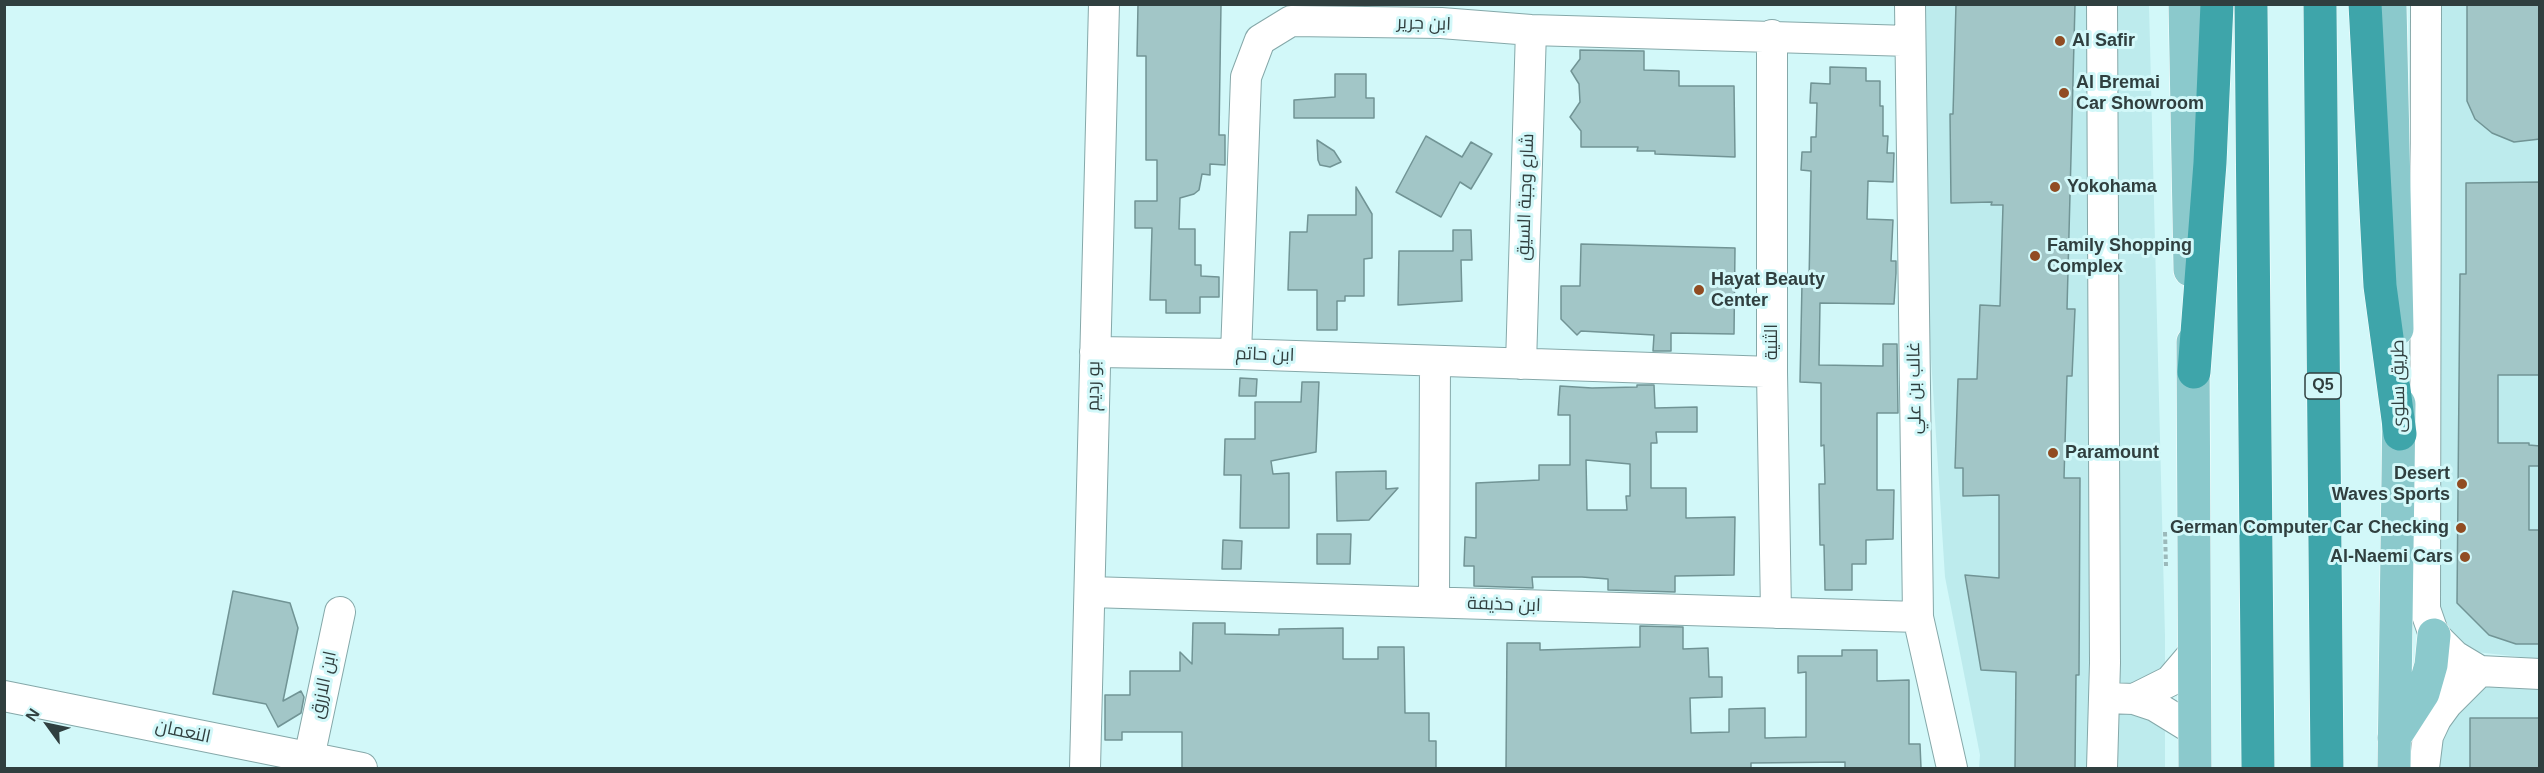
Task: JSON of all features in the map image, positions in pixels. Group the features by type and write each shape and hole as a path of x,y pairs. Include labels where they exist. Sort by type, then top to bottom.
{"highway":[{"path":"2194,372 2210,163 2217,4"},
{"path":"2251,4 2258,768"},
{"name":"Q5","path":"2320,4 2327,768"},
{"path":"2365,4 2380,286 2400,434"}],"main road":[{"path":"2185,4 2186,159 2194,372 2195,768"},
{"name":"طريق سلوى","path":"2390,4 2400,434 2393,754"},
{"path":"2393,754 2423,693 2431,664 2434,635"}],"street":[{"name":"بو رديم","path":"1085,768 1104,4"},
{"name":"غالب بن علي","path":"1910,4 1918,617 1952,768"},
{"path":"2102,4 2104,698 2102,768"},
{"path":"2426,4 2424,597 2428,620 2434,635 2455,656 2480,671"},
{"name":"ابن جرير","path":"1236,354 1246,77 1260,40 1291,21 1441,14 1531,30 1772,35 1910,41"},
{"name":"شارع وجبة السيق","path":"1521,364 1531,30"},
{"name":"الثنية","path":"1772,35 1772,372 1776,613"},
{"name":"ابن حاتم","path":"1095,352 1236,354 1772,372"},
{"path":"1434,602 1435,361"},
{"name":"ابن حذيفة","path":"1090,592 1918,617"},
{"name":"ابن الازرق","path":"309,758 340,612"},
{"path":"2134,699 2170,681 2193,654"},
{"path":"2424,768 2428,736 2436,718 2480,671"},
{"path":"2423,693 2446,679 2480,671 2540,674"},
{"name":"النعمان","path":"4,696 362,768"},
{"path":"2104,698 2134,699 2155,706 2194,730"}],"shaded area":[{"path":"1919,5 2149,5 2165,636 2165,768 1979,768 1980,755 1945,577 1921,201"},
{"path":"2437,5 2539,5 2539,659 2467,651 2438,617"},
{"path":"2479,684 2539,687 2539,768 2436,768 2436,734"}],"building":[{"path":"1138,4 1221,4 1219,135 1225,135 1225,165 1210,164 1210,175 1202,174 1199,190 1180,198 1179,229 1195,229 1195,265 1201,265 1201,276 1219,277 1219,297 1200,297 1200,313 1166,313 1166,300 1150,300 1152,228 1135,228 1135,201 1157,201 1157,160 1146,160 1146,56 1137,56"},
{"path":"1956,4 2075,4 2067,309 2075,309 2072,376 2067,376 2064,478 2080,478 2079,675 2076,675 2075,768 2015,768 2016,672 1981,670 1965,575 1999,578 1999,495 1963,496 1963,468 1955,468 1958,379 1977,379 1980,305 2000,306 2003,205 1991,205 1992,202 1951,203 1950,114 1953,114"},
{"path":"2467,4 2540,4 2540,139 2514,142 2492,133 2475,119 2467,101"},
{"path":"1580,50 1644,51 1644,70 1679,71 1679,86 1734,86 1735,157 1655,154 1655,151 1637,151 1638,147 1581,147 1581,131 1570,117 1580,102 1579,84 1571,71 1580,59"},
{"path":"1830,67 1866,68 1866,81 1880,81 1883,136 1888,136 1887,153 1894,153 1893,182 1868,181 1867,219 1893,220 1891,261 1896,261 1894,304 1820,303 1819,365 1883,366 1883,344 1897,344 1898,413 1877,413 1877,490 1894,490 1893,539 1866,540 1866,564 1852,564 1852,590 1825,590 1824,545 1820,545 1819,484 1825,484 1824,445 1821,446 1821,383 1800,382 1802,283 1809,283 1811,171 1801,170 1802,152 1811,152 1811,137 1816,137 1817,103 1810,103 1811,83 1830,84"},
{"path":"1335,74 1366,74 1366,98 1374,98 1374,118 1294,118 1294,100 1335,97"},
{"path":"1426,136 1462,157 1471,142 1492,154 1471,189 1460,182 1441,217 1396,192"},
{"path":"1317,140 1334,151 1341,162 1330,167 1320,165"},
{"path":"2540,182 2540,375 2498,375 2498,443 2529,443 2529,445 2540,446 2540,466 2529,466 2529,530 2540,530 2540,644 2516,644 2489,635 2457,603 2460,274 2466,274 2466,183"},
{"path":"1356,187 1372,214 1372,258 1364,259 1364,296 1345,296 1345,301 1337,301 1337,330 1317,330 1317,290 1288,290 1290,232 1307,232 1308,215 1356,215"},
{"path":"1453,230 1471,230 1472,260 1461,260 1462,301 1398,305 1399,251 1453,251"},
{"path":"1581,244 1735,248 1734,334 1671,333 1671,351 1653,351 1654,335 1581,331 1577,335 1561,319 1561,286 1580,286"},
{"path":"1240,378 1257,379 1256,396 1239,396"},
{"path":"1302,382 1319,382 1316,452 1271,461 1273,474 1289,473 1289,528 1240,528 1241,475 1224,475 1225,439 1255,439 1255,402 1301,402"},
{"path":"1637,385 1654,385 1655,408 1697,407 1697,432 1656,432 1657,443 1651,443 1651,488 1686,488 1686,518 1735,517 1734,575 1675,576 1675,592 1608,590 1608,579 1582,577 1532,577 1533,588 1474,586 1474,566 1464,566 1465,537 1476,538 1476,483 1539,480 1539,465 1570,465 1570,415 1558,415 1560,386 1637,387","holes":["1586,460 1630,464 1630,496 1626,496 1627,510 1587,510"]},
{"path":"1386,471 1386,489 1398,488 1369,520 1337,521 1336,472"},
{"path":"1317,534 1351,534 1350,564 1317,564"},
{"path":"1223,540 1242,541 1241,569 1222,569"},
{"path":"233,591 290,603 298,628 283,701 301,691 304,697 301,713 278,727 266,704 213,694"},
{"path":"1193,623 1225,623 1225,634 1279,635 1279,629 1343,628 1343,659 1378,659 1378,647 1404,647 1405,713 1429,713 1429,741 1436,741 1436,768 1182,768 1182,732 1122,732 1122,740 1105,740 1105,695 1130,695 1130,671 1180,671 1180,652 1192,664"},
{"path":"1640,626 1683,627 1683,649 1708,648 1709,677 1722,677 1722,697 1690,698 1691,733 1729,732 1729,709 1765,708 1765,738 1806,737 1806,672 1798,673 1798,656 1842,656 1842,650 1877,650 1877,681 1909,680 1909,744 1920,744 1921,768 1845,768 1845,762 1751,763 1751,768 1506,768 1507,643 1540,643 1540,650 1640,647"},
{"path":"2470,718 2540,718 2540,768 2470,768"}],"place":[{"name":"Al Safir","path":"2060,41"},
{"name":"Al Bremai Car Showroom","path":"2064,93"},
{"name":"Yokohama","path":"2055,187"},
{"name":"Family Shopping Complex","path":"2035,256"},
{"name":"Hayat Beauty Center","path":"1699,290"},
{"name":"Paramount","path":"2053,453"},
{"name":"Desert Waves Sports","path":"2462,484"},
{"name":"German Computer Car Checking","path":"2461,528"},
{"name":"Al-Naemi Cars","path":"2465,557"}]}
